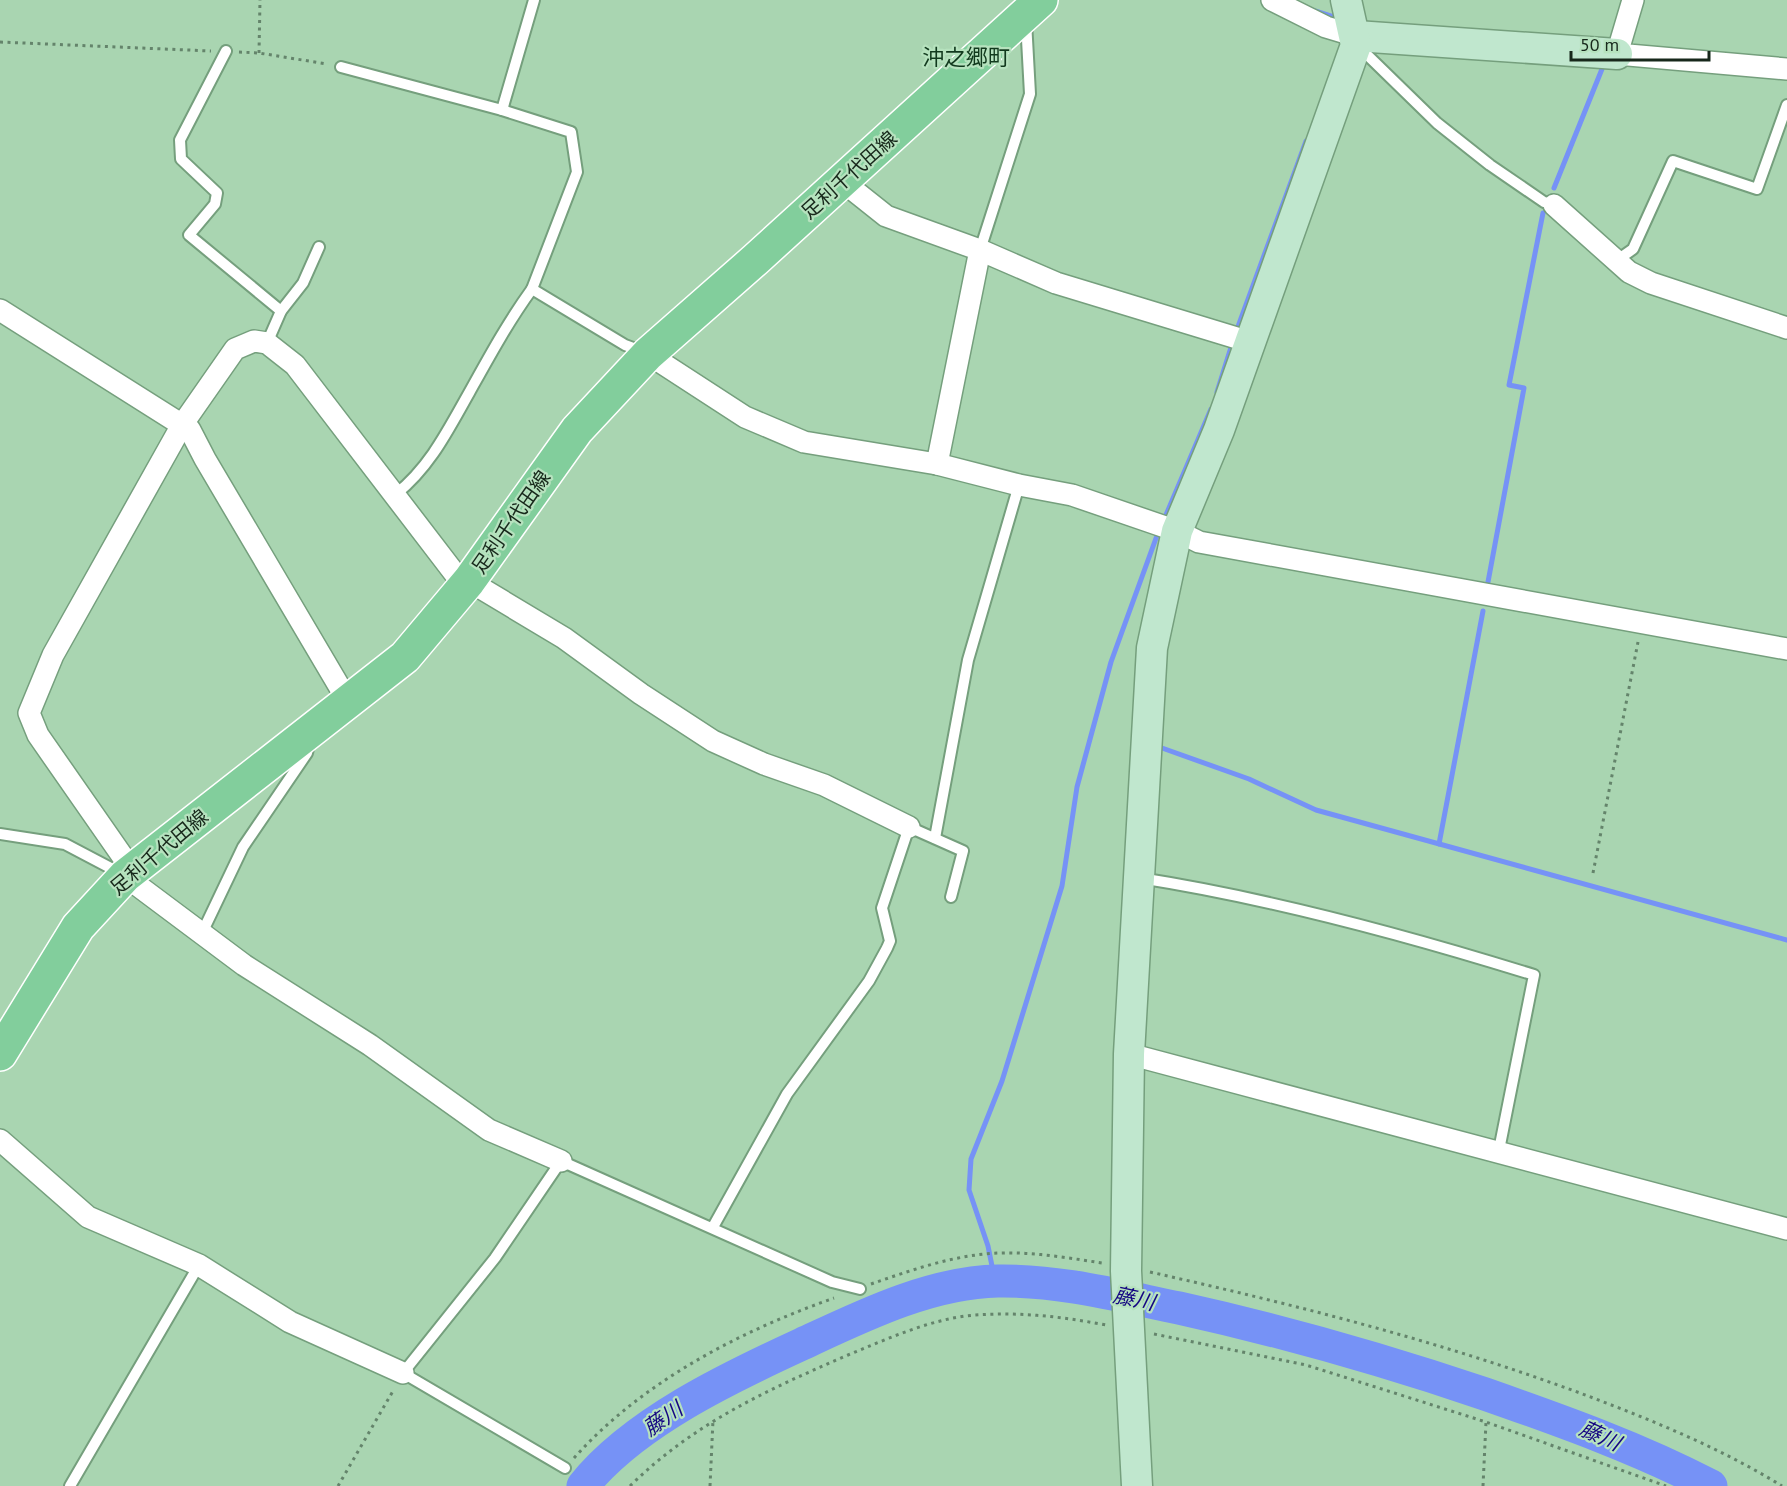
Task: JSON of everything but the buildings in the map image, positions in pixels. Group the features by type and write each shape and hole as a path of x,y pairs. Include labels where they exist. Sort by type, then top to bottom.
{"main road":[{"name":"足利千代田線","path":"0,1054 78,927 128,873 349,703 405,657 467,584 577,430 648,354 1033,7"}],"street":[{"path":"1272,0 1356,40 1617,54 1787,69"},
{"path":"1137,1486 1126,1268 1129,1054 1152,648 1177,531 1219,430 1356,40 1346,0"},
{"path":"1617,54 1633,0"},
{"path":"842,181 886,216 980,250 1056,283 1250,342"},
{"path":"1554,205 1629,272 1651,283 1787,328"},
{"path":"937,464 980,250"},
{"path":"0,310 190,430 349,703"},
{"path":"561,1161 489,1130 370,1045 288,995 202,933 128,873 38,735 29,713 53,655 182,425 236,349 254,341 267,343 295,365 396,494 454,575 564,638 641,694 713,741 764,764 824,785 909,827"},
{"path":"648,354 745,417 804,442 937,464 1019,485 1072,495 1177,531 1199,542 1787,649"},
{"path":"1129,1054 1499,1150 1787,1229"},
{"path":"0,1140 88,1217 199,1265 290,1323 403,1373"}],"lane":[{"path":"502,110 534,0"},
{"path":"980,250 1030,94 1033,7"},
{"path":"1356,40 1437,123 1490,165 1544,202 1554,205"},
{"path":"226,51 180,140 182,159 217,193 215,204 189,235 281,311"},
{"path":"341,67 502,110 571,132 577,172 532,289 508,322 436,451 417,477 396,494"},
{"path":"1616,261 1633,249 1673,161 1757,189 1787,105"},
{"path":"267,343 281,311 303,283 319,247"},
{"path":"532,289 625,345 648,354"},
{"path":"935,838 968,660 1019,485"},
{"path":"202,933 243,847 307,753 311,732"},
{"path":"713,1227 787,1094 869,981 887,948 890,941 882,908 909,827 963,851 951,897"},
{"path":"0,834 65,844 128,873"},
{"path":"1138,878 1192,886 1439,945 1534,975 1499,1150"},
{"path":"565,1468 403,1373 495,1258 561,1161 832,1282 860,1288"},
{"path":"70,1486 199,1265"}],"path":[{"path":"259,53 260,0"},
{"path":"0,42 259,53 341,67"},
{"path":"1593,873 1642,621"},
{"path":"565,1468 592,1437 653,1388 708,1354 815,1305 902,1273 984,1254 1026,1253 1126,1268 1303,1307 1473,1355 1645,1417 1748,1465 1782,1486"},
{"path":"630,1486 676,1444 713,1420 785,1382 911,1329 935,1322 990,1314 1023,1313 1128,1326 1306,1365 1486,1422 1666,1486"},
{"path":"338,1486 403,1373"},
{"path":"710,1486 713,1420"},
{"path":"1483,1486 1486,1422"}],"waterway":[{"path":"1315,11 1337,18"},
{"path":"1554,188 1602,69"},
{"path":"1236,332 1306,141"},
{"path":"1488,582 1524,388 1509,385 1543,213"},
{"path":"1217,392 1233,341"},
{"path":"1163,522 1211,409"},
{"path":"995,1281 988,1246 969,1190 971,1159 1002,1081 1062,886 1077,787 1111,662 1159,530"},
{"path":"1439,844 1483,611"},
{"path":"1162,748 1249,779 1316,810 1787,940"},
{"name":"藤川","path":"583,1486 604,1463 655,1422 744,1371 897,1302 948,1287 998,1281 1044,1283 1112,1294 1256,1326 1333,1347 1447,1381 1543,1414 1628,1447 1711,1486"}],"district":[{"name":"沖之郷町","path":"966,57"}]}
